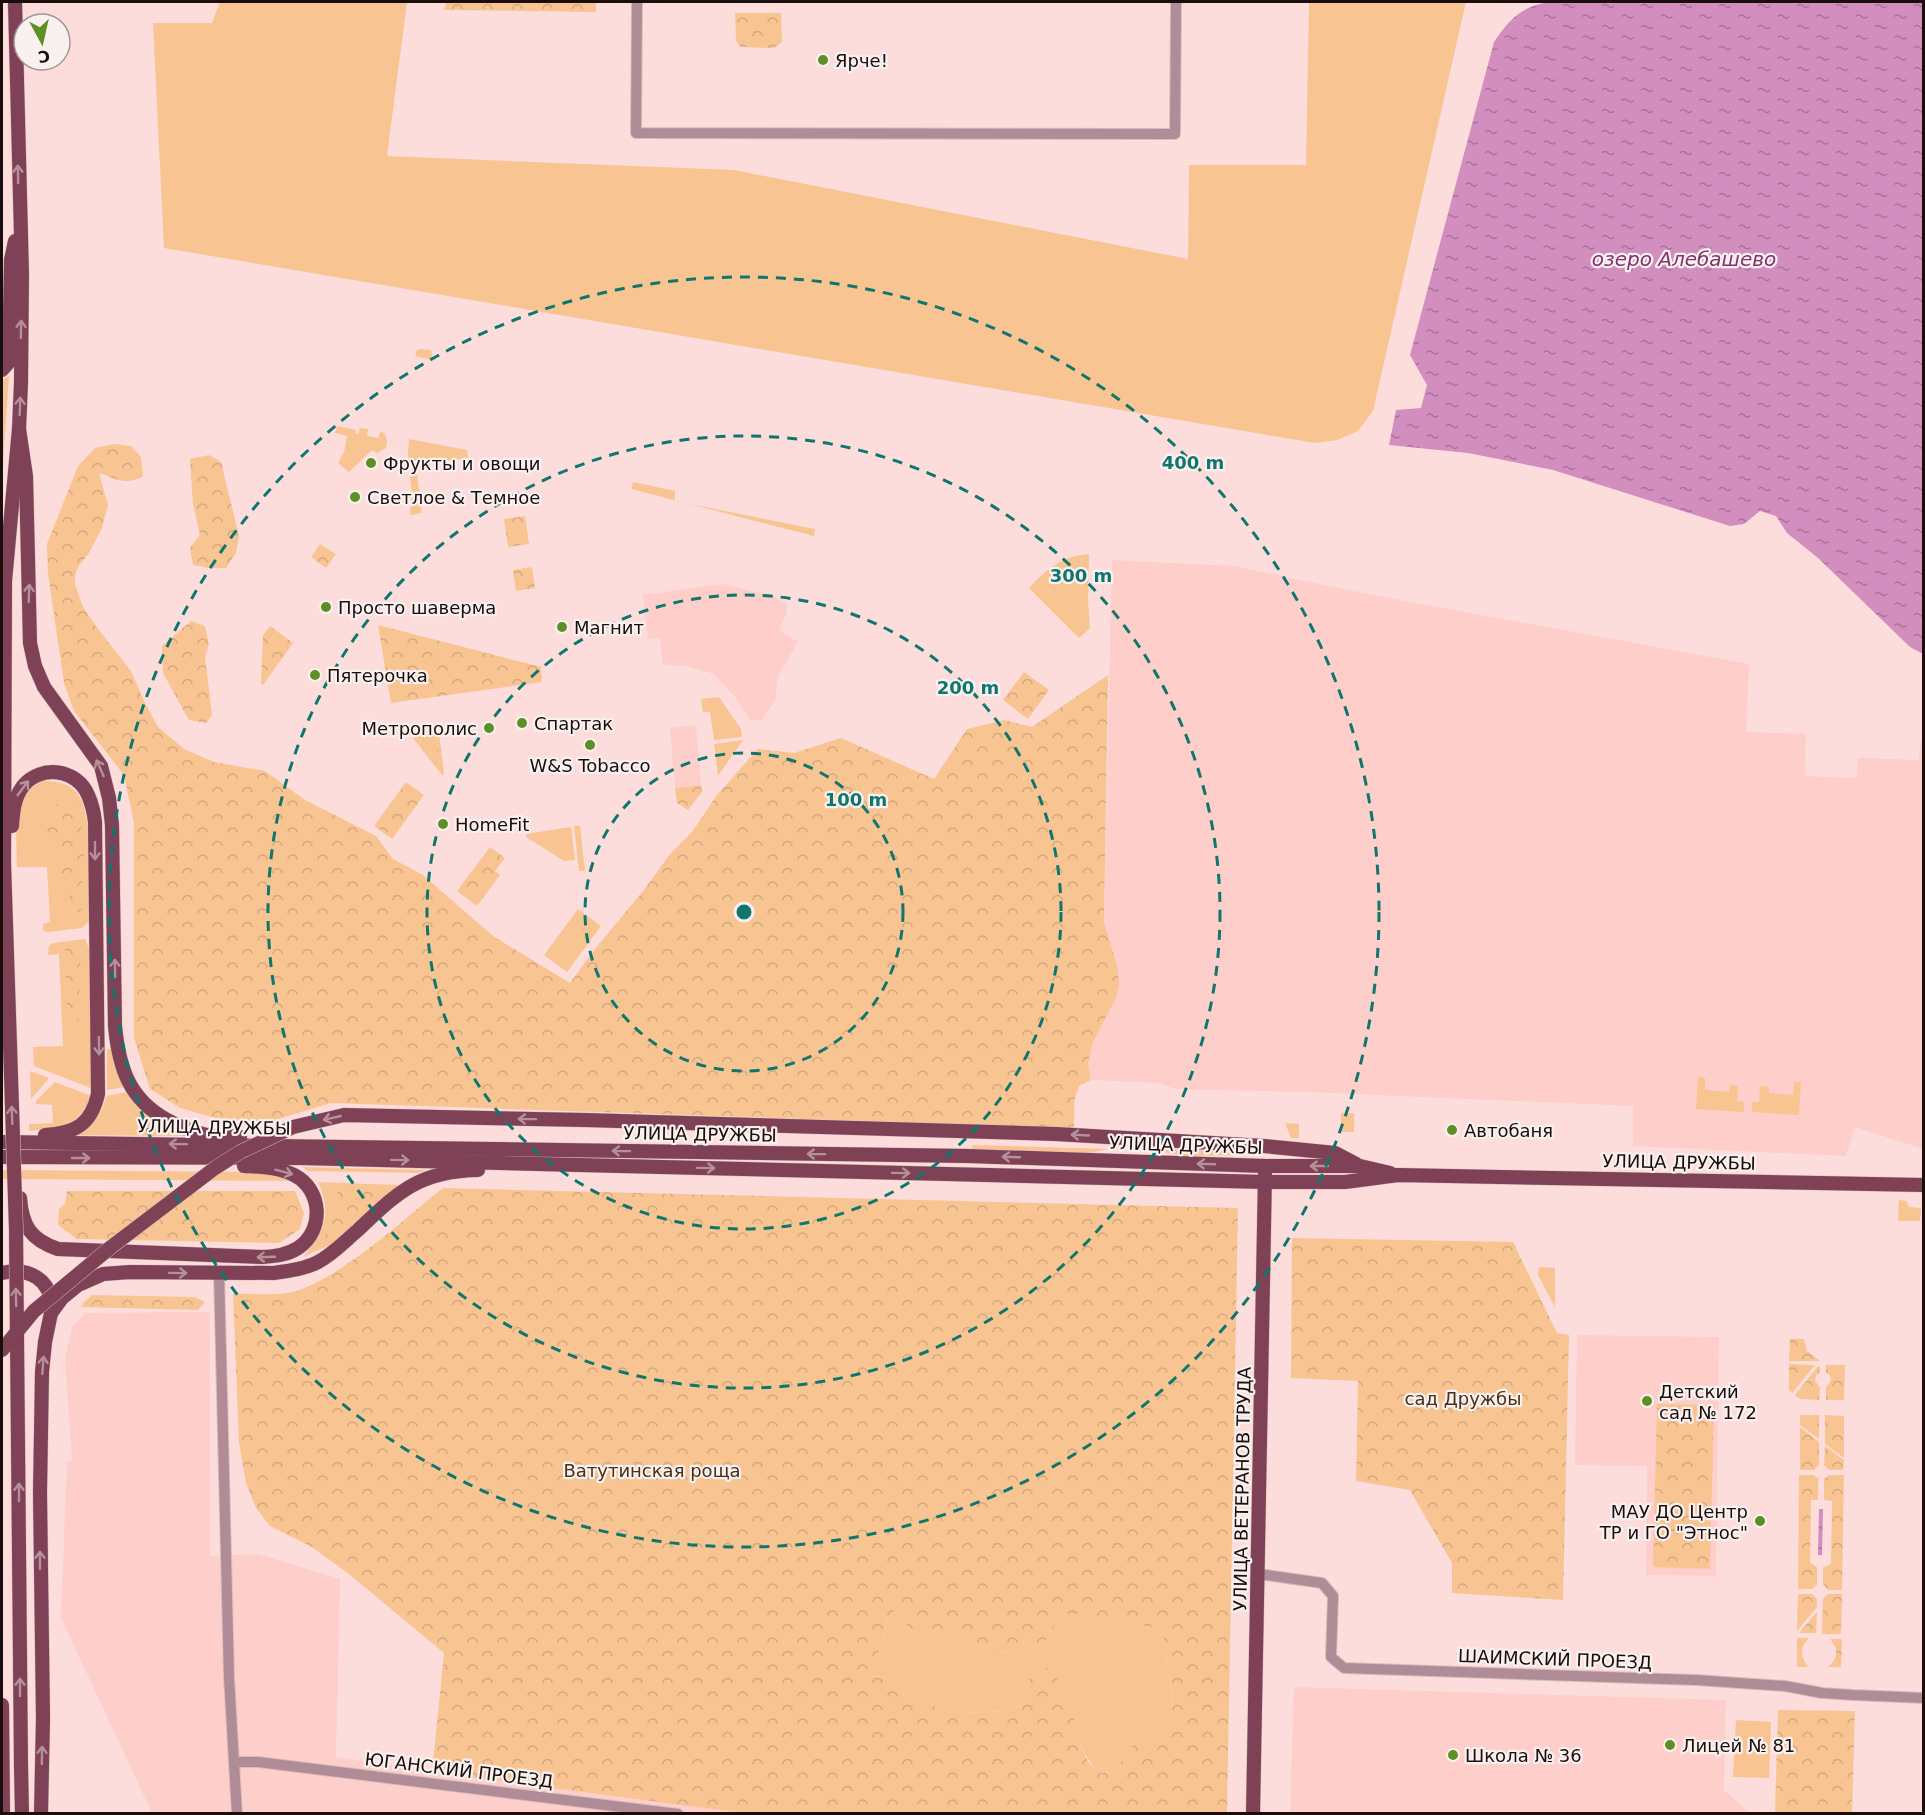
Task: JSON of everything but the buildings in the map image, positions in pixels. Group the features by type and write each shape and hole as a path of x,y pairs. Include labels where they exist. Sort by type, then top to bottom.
{"main road":[{"path":"15,2 22,274 19,429 5,580 4,863 14,1174 22,1814"},
{"path":"2,370 9,362 11,260 19,216"},
{"path":"19,429 26,476 30,643 44,687 101,766 109,798 112,825 115,1026 123,1071 141,1100 156,1114 184,1129 206,1135 248,1137 300,1146"},
{"path":"3,1142 24,1136 74,1131 88,1119 96,1106 98,1094 95,822 88,793 80,782 70,776 52,771 40,773 30,779 16,798 11,839 4,863"},
{"path":"2,1350 34,1311 111,1247 240,1152 293,1127 344,1116 585,1120 1056,1134 1264,1146 1335,1153 1360,1166"},
{"name":"УЛИЦА ДРУЖБЫ","path":"3,1142 956,1156 1265,1166 1360,1166 1398,1175"},
{"name":"УЛИЦА ВЕТЕРАНОВ ТРУДА","path":"1253,1814 1264,1146"},
{"name":"УЛИЦА ДРУЖБЫ","path":"2,1157 300,1158 1264,1182 1345,1182 1398,1175 1923,1185"},
{"path":"14,1174 20,1191 21,1213 35,1238 58,1249 278,1256 300,1247 314,1230 317,1207 310,1188 295,1175 185,1158"},
{"path":"51,1313 78,1285 103,1274 130,1272 273,1274 317,1262 339,1248 395,1195 414,1183 430,1177 468,1170 512,1170 542,1164"},
{"path":"2,1273 24,1272 42,1281 52,1296 42,1372 41,1814"},
{"path":"2,1705 3,1814"}],"street":[{"path":"636,2 636,133 1175,135 1176,2"},
{"path":"219,1273 229,1677 236,1762 237,1814"},
{"name":"ШАИМСКИЙ ПРОЕЗД","path":"1258,1574 1322,1583 1333,1596 1331,1657 1344,1668 1696,1680 1785,1686 1822,1693 1923,1698"},
{"name":"ЮГАНСКИЙ ПРОЕЗД","path":"236,1762 258,1762 678,1814"}],"shaded area":[{"path":"1112,560 1233,566 1378,596 1749,664 1746,732 1806,734 1805,776 1857,778 1858,758 1919,760 1920,742 1923,743 1923,1149 1855,1127 1846,1156 1633,1146 1633,1106 1307,1092 1176,1089 1158,1083 1091,1080 1088,1063 1093,1042 1116,998 1117,965 1104,922"},
{"path":"723,584 774,597 786,603 787,613 779,630 798,642 778,676 775,701 762,720 750,720 735,697 714,674 687,666 663,665 660,638 648,639 643,595"},
{"path":"696,725 701,785 675,788 670,728"},
{"path":"210,1312 210,1556 258,1554 340,1579 336,1757 432,1772 750,1813 152,1813 61,1618 67,1462 72,1460 65,1360 72,1327 85,1313"},
{"name":"Детский сад № 172","path":"1577,1335 1719,1337 1716,1576 1646,1575 1647,1466 1575,1465"},
{"name":"Школа № 36","path":"1294,1687 1726,1700 1724,1790 1750,1813 1290,1813"}],"green space":[{"path":"220,2 407,2 387,156 734,170 1188,259 1189,165 1306,165 1309,2 1466,2 1373,411 1358,431 1337,440 1315,443 164,248 153,23 212,23"},
{"path":"446,2 596,2 596,12 444,10"},
{"path":"735,13 781,13 782,42 774,48 740,47 736,41"},
{"path":"2,177 3,354 2,359"},
{"path":"417,350 431,350 433,360 415,356"},
{"path":"9,376 2,478 2,380"},
{"path":"337,426 356,430 355,433 358,434 360,428 368,429 367,436 378,438 380,432 384,433 387,440 386,448 377,453 372,450 349,472 338,463 344,452 347,436 335,433"},
{"path":"409,439 467,450 468,458 409,465"},
{"path":"114,444 131,446 141,457 143,476 126,481 99,473 108,505 102,528 89,553 78,567 75,584 82,605 131,671 158,727 184,749 214,762 265,771 305,800 376,836 393,859 423,875 493,936 570,983 670,854 692,832 717,795 758,749 794,753 841,738 934,779 967,729 1004,720 1032,727 1108,675 1104,922 1117,965 1119,984 1116,998 1093,1042 1088,1063 1091,1080 1079,1086 1074,1101 1074,1128 331,1103 268,1122 215,1118 180,1108 150,1089 134,1038 134,823 124,775 74,711 64,683 48,574 47,544 78,466 95,448"},
{"path":"209,455 221,462 239,536 236,553 226,568 193,565 190,548 200,535 193,504 190,459"},
{"path":"417,474 422,513 410,515 412,492 410,477"},
{"path":"633,482 675,491 675,500 631,489"},
{"path":"687,503 815,529 814,536"},
{"path":"525,516 529,544 508,547 504,519"},
{"path":"320,544 336,554 326,568 311,557"},
{"path":"1089,554 1090,628 1079,638 1029,588 1042,575 1062,561 1070,557"},
{"path":"532,567 535,588 516,591 513,570"},
{"path":"191,621 205,626 209,644 205,657 212,715 206,723 189,720 163,673 162,646"},
{"path":"378,625 541,667 542,682 391,703"},
{"path":"270,626 293,643 263,685 261,684 263,635"},
{"path":"1024,672 1049,690 1028,719 1003,700"},
{"path":"719,697 741,729 742,737 714,740 710,712 703,712 701,699"},
{"path":"439,732 444,775 413,738 416,736 440,764 436,733"},
{"path":"436,733 440,764 416,736"},
{"path":"743,740 718,776 714,744"},
{"path":"43,781 57,782 70,787 77,793 83,804 89,836 90,873 89,921 82,928 47,932 43,930 43,924 50,922 47,867 17,867 18,810 28,790"},
{"path":"406,782 424,795 392,839 374,826"},
{"path":"701,785 702,792 688,810 677,803 675,788"},
{"path":"77,801 84,850 81,912 74,912 56,853 40,833 48,806"},
{"path":"574,826 580,826 585,871 579,871"},
{"path":"571,827 575,860 564,861 526,837 526,834"},
{"path":"490,847 505,858 495,871 500,875 477,906 457,891"},
{"path":"578,909 601,926 567,972 544,955"},
{"path":"85,939 89,949 93,1089 34,1066 33,1047 63,1046 59,954 48,955 49,946 53,943"},
{"path":"81,945 78,1034 66,1002 65,946"},
{"path":"107,1049 112,1049 115,1066 125,1087 107,1090"},
{"path":"30,1071 49,1078 31,1099"},
{"path":"1698,1077 1705,1078 1705,1090 1729,1092 1730,1085 1738,1086 1737,1101 1744,1102 1744,1112 1696,1109"},
{"path":"55,1082 91,1096 86,1107 67,1124 29,1131 29,1124 53,1123 52,1105 36,1104 36,1101"},
{"path":"1794,1082 1801,1082 1799,1115 1752,1112 1752,1102 1759,1102 1760,1086 1769,1087 1769,1093 1793,1095"},
{"path":"127,1092 153,1119 168,1129 186,1136 77,1135 96,1118 106,1096"},
{"path":"1341,1113 1354,1113 1354,1132 1341,1132"},
{"path":"1285,1123 1299,1124 1299,1138 1291,1138"},
{"path":"972,1145 1108,1149 1084,1154 972,1149"},
{"path":"1163,1149 1247,1152 1243,1155 1184,1156 1163,1152"},
{"path":"302,1167 427,1170 418,1173 308,1171"},
{"path":"2,1170 267,1172 295,1181 2,1179"},
{"path":"318,1182 339,1183 334,1214 318,1250 303,1257 321,1231 324,1222 325,1204"},
{"path":"339,1183 400,1185 379,1200 335,1243 318,1250 334,1214"},
{"name":"Ватутинская роща","path":"443,1188 1238,1208 1227,1813 750,1814 432,1772 444,1653 349,1574 312,1547 270,1526 256,1508 246,1483 239,1442 233,1294 287,1293 312,1285 351,1261","holes":["896,1609 911,1630 928,1637 962,1637 993,1651 1011,1652 1042,1644 1051,1636 1055,1623 1065,1614 1091,1614 1107,1621 1154,1627 1164,1639 1173,1700 1170,1727 1157,1743 1135,1743 1125,1754 1115,1772 1101,1773 1088,1762 1080,1744 1070,1703 1054,1672 1047,1668 1036,1670 1030,1676 1021,1704 1013,1709 966,1713 941,1710 884,1677 865,1676 880,1648 887,1617"]},
{"path":"67,1191 295,1191 304,1213 300,1229 279,1243 77,1239 58,1225 59,1209 65,1204"},
{"path":"1899,1200 1906,1201 1909,1207 1921,1208 1920,1221 1898,1221"},
{"name":"сад Дружбы","path":"1292,1238 1513,1242 1557,1333 1569,1335 1563,1600 1452,1593 1452,1563 1410,1490 1356,1481 1358,1381 1291,1378"},
{"path":"1539,1267 1555,1268 1555,1307 1538,1275"},
{"path":"92,1295 195,1297 205,1302 198,1310 81,1307"},
{"path":"1790,1339 1804,1339 1807,1351 1820,1361 1789,1361"},
{"path":"1789,1364 1815,1365 1792,1393 1789,1390"},
{"path":"1819,1365 1820,1373 1816,1375 1815,1381 1820,1387 1819,1400 1800,1399 1795,1395"},
{"path":"1826,1365 1845,1365 1844,1400 1826,1400 1826,1387 1831,1381 1830,1375 1826,1373"},
{"path":"1657,1404 1714,1405 1710,1569 1653,1567"},
{"path":"1800,1415 1819,1415 1819,1439 1800,1425"},
{"path":"1825,1415 1844,1416 1844,1458 1825,1444"},
{"path":"1800,1427 1819,1442 1819,1465 1814,1470 1800,1470"},
{"path":"1825,1446 1844,1460 1843,1470 1829,1470 1824,1465"},
{"path":"1799,1475 1814,1475 1818,1479 1818,1500 1811,1500 1810,1563 1817,1567 1817,1584 1812,1589 1798,1589"},
{"path":"1829,1475 1844,1475 1842,1590 1828,1590 1823,1584 1823,1568 1831,1564 1832,1501 1824,1500 1824,1479"},
{"path":"1798,1594 1812,1594 1817,1599 1817,1607 1797,1631"},
{"path":"1827,1594 1842,1594 1841,1634 1822,1634 1823,1599"},
{"path":"896,1608 911,1630 928,1637 962,1637 993,1651 1011,1652 1042,1644 1051,1636 1055,1623 1065,1614 1091,1614 1107,1621 1154,1627 1164,1639 1173,1700 1170,1727 1157,1743 1135,1743 1125,1754 1115,1772 1101,1773 1093,1766 1083,1750 1070,1703 1030,1676 1021,1704 1013,1709 966,1713 941,1710 884,1677 864,1676 880,1648 887,1617"},
{"path":"1817,1612 1816,1633 1799,1633"},
{"path":"1797,1638 1809,1638 1802,1652 1809,1667 1797,1667"},
{"path":"1830,1639 1842,1639 1841,1667 1828,1667 1834,1661 1836,1653 1835,1646"},
{"path":"1778,1710 1855,1711 1852,1813 1775,1813"},
{"path":"1736,1720 1771,1722 1769,1778 1733,1777"}],"water":[{"name":"озеро Алебашево","path":"1551,2 1923,2 1923,654 1910,647 1818,558 1787,533 1776,516 1760,511 1744,524 1730,526 1553,470 1468,453 1389,445 1396,410 1421,408 1427,385 1410,355 1494,42 1505,26 1518,14 1532,6"},
{"path":"1819,1509 1823,1509 1822,1555 1818,1555"}],"place":[{"name":"Ярче!","path":"823,60"},
{"name":"Фрукты и овощи","path":"371,463"},
{"name":"Светлое & Темное","path":"355,497"},
{"name":"Просто шаверма","path":"326,607"},
{"name":"Магнит","path":"562,627"},
{"name":"Пятерочка","path":"315,675"},
{"name":"Спартак","path":"522,723"},
{"name":"Метрополис","path":"489,728"},
{"name":"W&S Tobacco","path":"590,745"},
{"name":"HomeFit","path":"443,824"},
{"name":"Автобаня","path":"1452,1130"},
{"name":"Детский сад № 172","path":"1647,1401"},
{"name":"МАУ ДО Центр ТР и ГО \"Этнос\"","path":"1760,1521"},
{"name":"Лицей № 81","path":"1670,1745"},
{"name":"Школа № 36","path":"1453,1755"}]}
